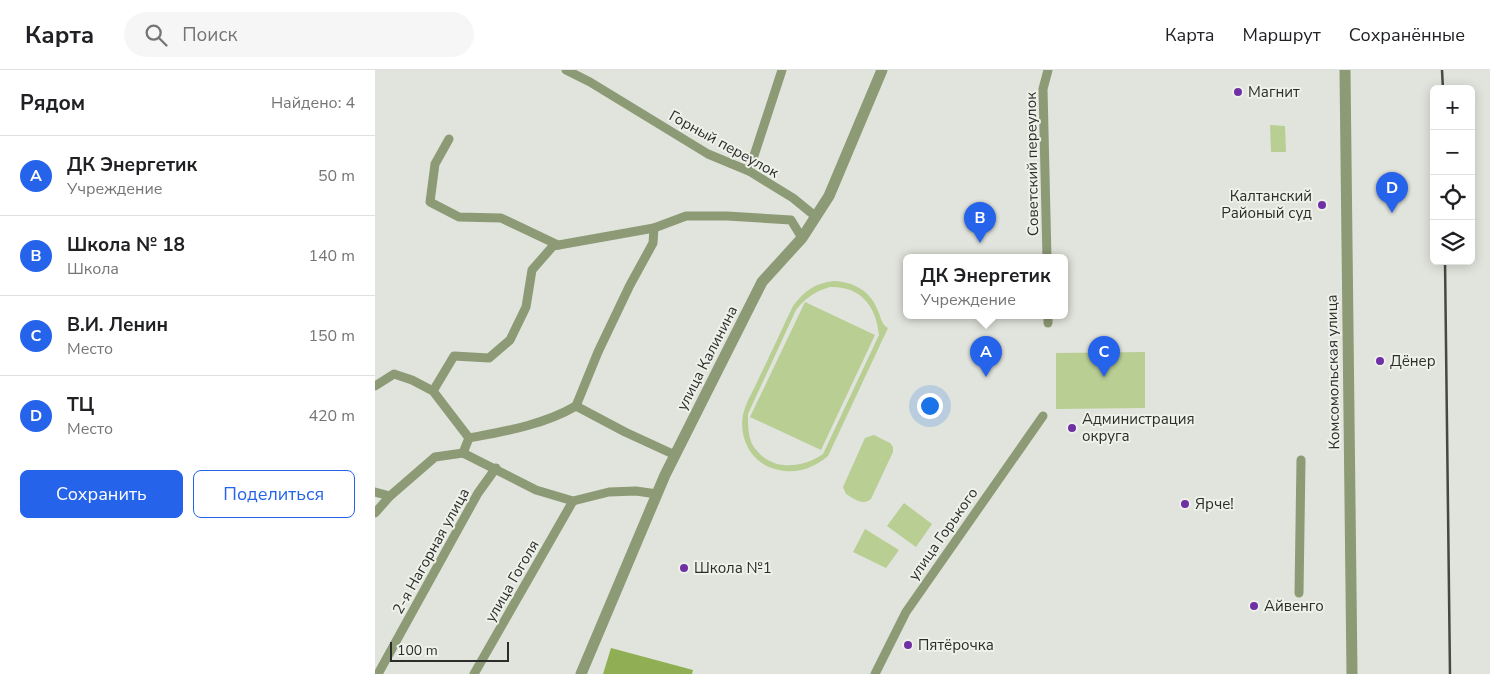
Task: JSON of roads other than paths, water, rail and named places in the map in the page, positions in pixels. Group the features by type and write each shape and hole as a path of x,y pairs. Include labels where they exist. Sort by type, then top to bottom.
{"street":[{"name":"Горный переулок","path":"566,70 590,82 708,154 749,171 793,198 815,216"},
{"path":"749,171 782,70"},
{"name":"улица Калинина","path":"581,674 675,454 761,282 802,238 829,196 881,70"},
{"name":"Советский переулок","path":"1047,254 1043,89 1048,70"},
{"name":"Комсомольская улица","path":"1345,70 1351,674"},
{"path":"449,139 435,164 430,202 459,217 501,218 558,245"},
{"path":"433,391 454,356 489,358 511,340 526,307 532,270 553,246 653,228 686,216 727,216 791,220 802,238"},
{"path":"469,438 523,428 559,416 576,406 607,333 653,243 653,228"},
{"path":"375,386 394,374 412,380 433,391 469,438"},
{"path":"576,406 625,432 675,454"},
{"name":"улица Горького","path":"875,674 906,612 1043,416"},
{"path":"463,453 469,438"},
{"path":"375,513 391,496 435,457 463,453 496,468 536,490 573,501 609,492 637,491 657,494"},
{"path":"1299,593 1301,460"},
{"name":"2-я Нагорная улица","path":"377,674 478,493 496,468"},
{"path":"375,492 391,496"},
{"name":"улица Гоголя","path":"474,674 573,501"}],"railway":[{"path":"1442,70 1443,85"},
{"path":"1445,265 1450,674"}],"place":[{"name":"Магнит","path":"1238,92"},
{"name":"Калтанский Районый суд","path":"1322,205"},
{"name":"ТЦ","path":"1392,213"},
{"name":"Школа № 18","path":"980,243"},
{"name":"Дёнер","path":"1380,361"},
{"name":"ДК Энергетик","path":"986,377"},
{"name":"В.И. Ленин","path":"1104,377"},
{"name":"Администрация округа","path":"1072,428"},
{"name":"Ярче!","path":"1185,504"},
{"name":"Школа №1","path":"684,568"},
{"name":"Айвенго","path":"1254,606"},
{"name":"Пятёрочка","path":"908,645"}]}
